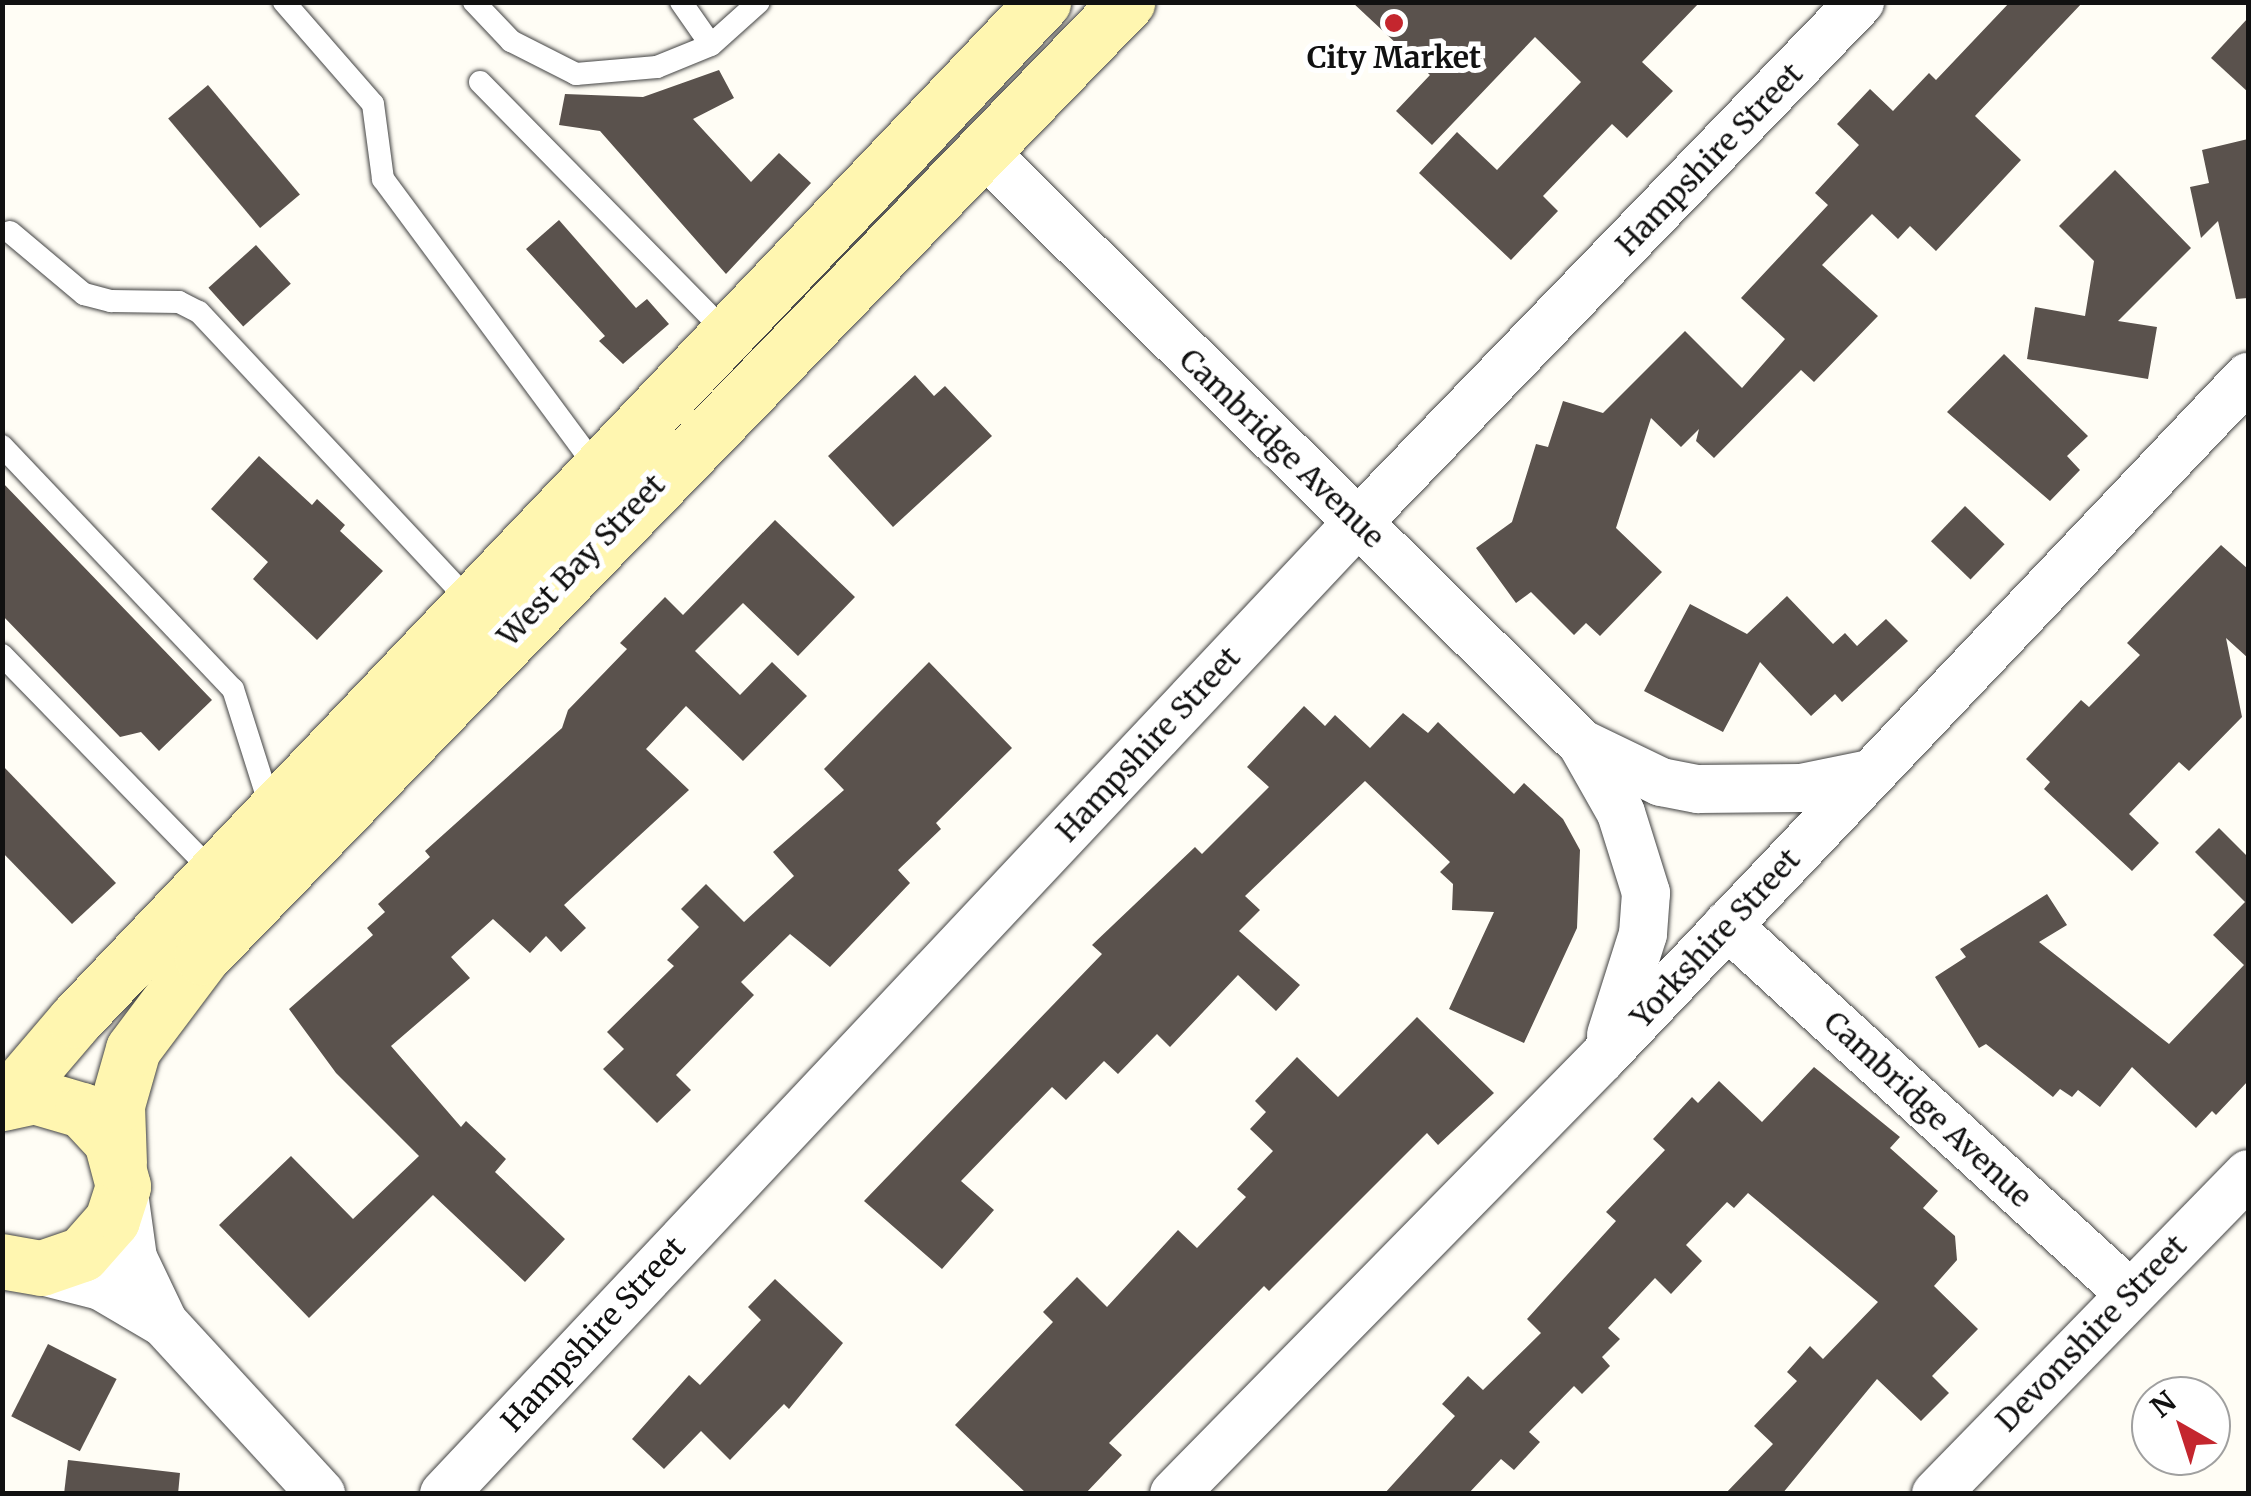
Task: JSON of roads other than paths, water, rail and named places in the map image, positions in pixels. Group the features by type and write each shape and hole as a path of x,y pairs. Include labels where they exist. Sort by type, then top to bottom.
{"main road":[{"name":"West Bay Street","path":"121,1174 118,1105 133,1048 202,957 1127,2"},
{"name":"West Bay Street","path":"4,1102 214,873 1039,4"},
{"path":"4,1102 34,1096 73,1105 105,1132 121,1174 112,1220 90,1247 62,1264 11,1264"}],"street":[{"name":"Hampshire Street","path":"444,1494 1358,522 1860,2"},
{"name":"Cambridge Avenue","path":"984,151 1582,744 1621,814 1646,894 1631,983 1602,1058"},
{"name":"Yorkshire Street","path":"1174,1494 1602,1058 2248,376"},
{"name":"Cambridge Avenue","path":"1582,744 1661,782 1698,789 1801,788 1870,774"},
{"name":"Cambridge Avenue","path":"1728,925 2128,1292"},
{"path":"121,1174 134,1258 164,1323"},
{"name":"Devonshire Street","path":"1936,1494 2128,1292 2248,1174"},
{"path":"11,1264 101,1286 164,1323 320,1494"}],"lane":[{"path":"284,2 373,104 383,180 598,470"},
{"path":"474,2 511,41 576,74 657,66 712,45 759,2"},
{"path":"682,2 712,45"},
{"path":"480,82 728,334"},
{"path":"10,232 84,294 179,302 199,312 471,603"},
{"path":"2,446 233,689 272,812"},
{"path":"2,654 214,873"}],"place":[{"name":"City Market","path":"1394,23"}]}
